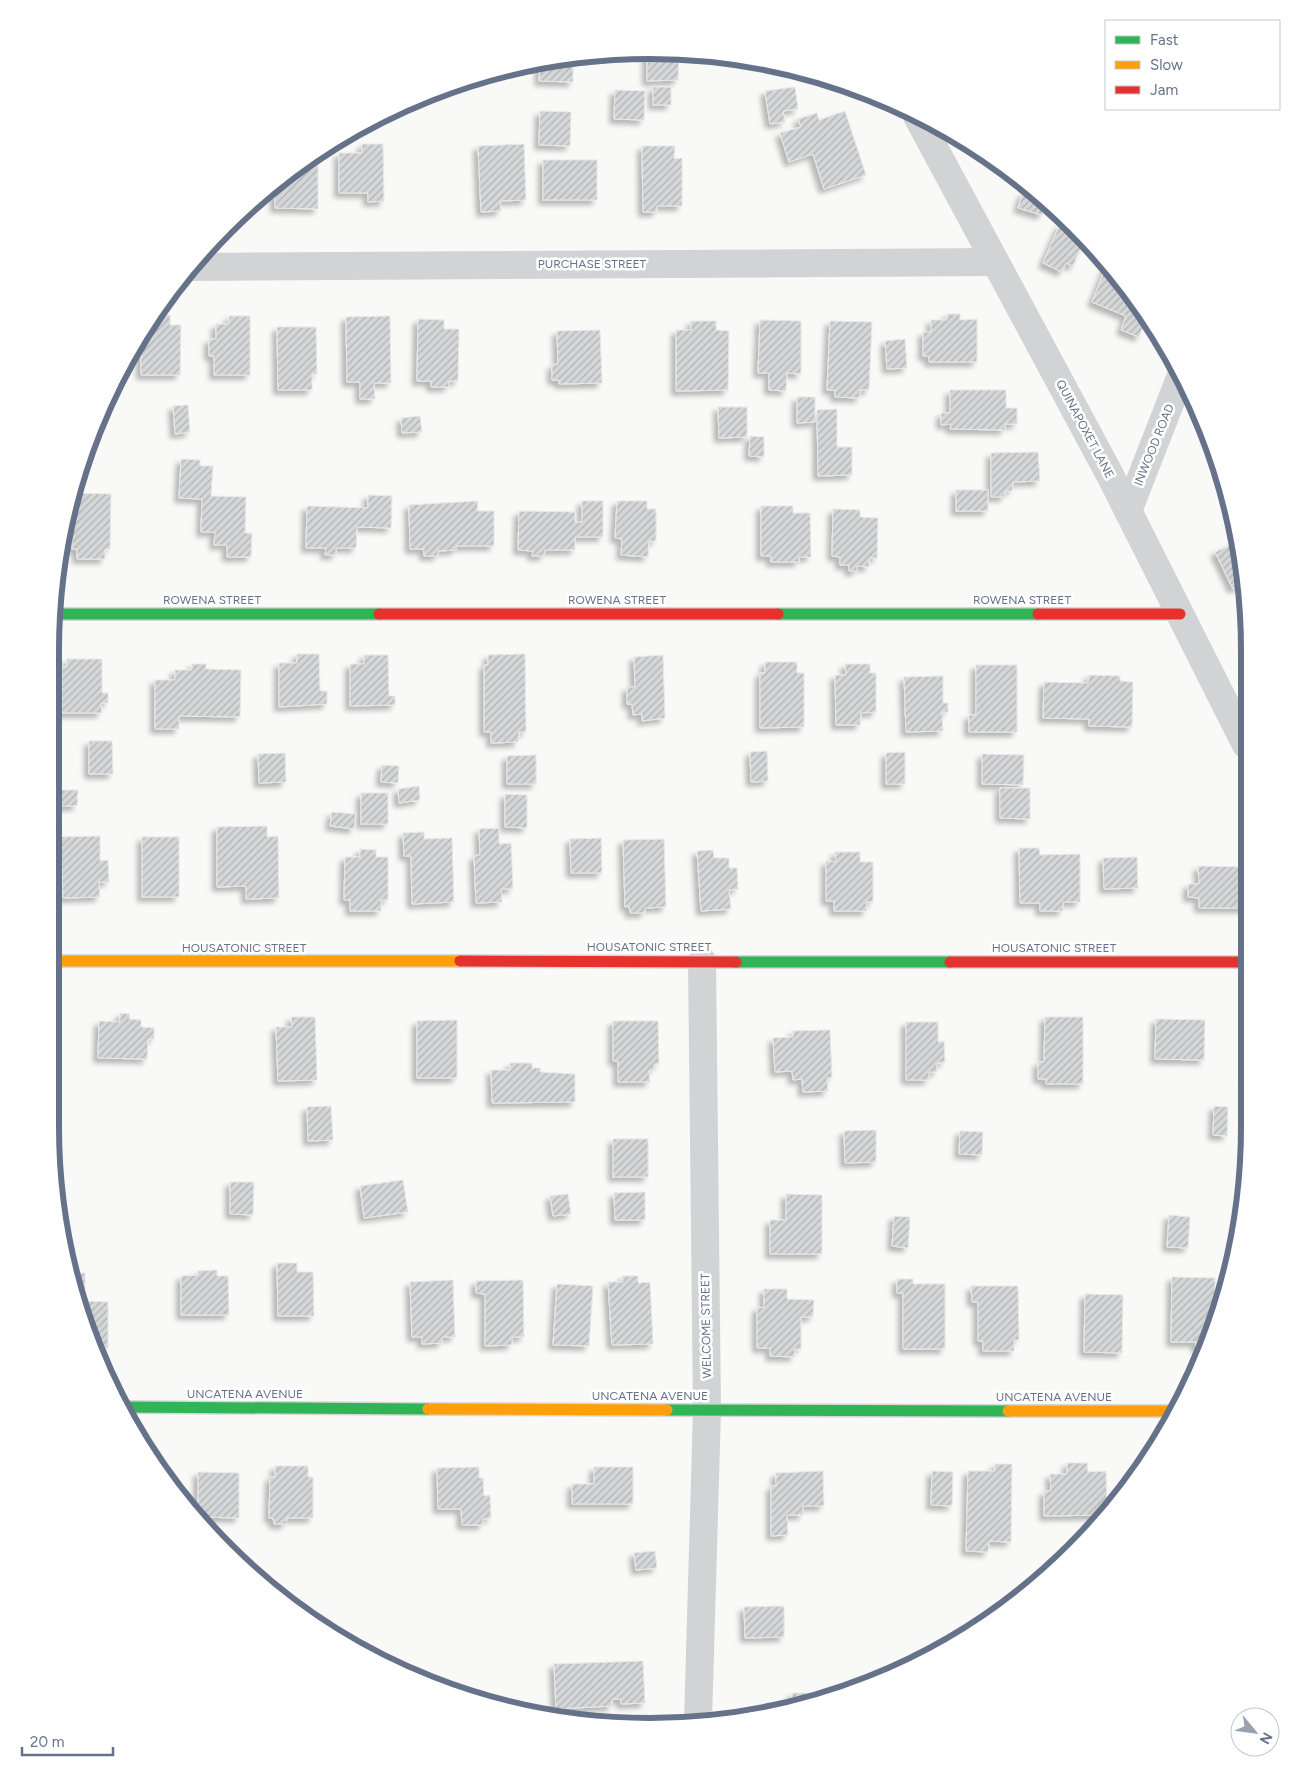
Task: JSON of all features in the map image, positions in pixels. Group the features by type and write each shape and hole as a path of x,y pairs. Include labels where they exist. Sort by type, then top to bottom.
{"street":[{"name":"QUINAPOXET LANE","path":"923,126 1128,511 1241,735"},
{"name":"PURCHASE STREET","path":"200,266 995,262"},
{"name":"INWOOD ROAD","path":"1128,511 1178,384"},
{"name":"ROWENA STREET","path":"60,614 1180,614"},
{"name":"WELCOME STREET","path":"698,1716 708,1410 702,961"},
{"name":"HOUSATONIC STREET","path":"59,962 1241,962"},
{"name":"UNCATENA AVENUE","path":"130,1407 1168,1411"}],"building":[{"path":"647,59 679,60 678,80 647,81"},
{"path":"573,64 573,82 539,81 540,69"},
{"path":"653,87 671,87 671,105 653,105"},
{"path":"795,87 798,109 783,111 785,122 770,124 765,91"},
{"path":"615,90 645,91 644,120 614,119"},
{"path":"540,111 571,112 570,146 539,145"},
{"path":"845,111 866,175 824,189 813,154 789,162 780,133 801,127 798,119 817,113 819,120"},
{"path":"362,144 383,144 384,201 368,202 368,193 339,193 339,153 362,153"},
{"path":"524,144 526,200 500,201 501,211 481,212 478,146"},
{"path":"642,146 675,146 674,159 682,158 682,206 657,206 657,212 643,212"},
{"path":"543,160 597,160 597,200 543,200"},
{"path":"318,161 318,209 275,208 275,193"},
{"path":"1023,192 1044,209 1042,215 1018,208"},
{"path":"1060,224 1081,246 1073,266 1066,263 1062,272 1043,263"},
{"path":"1104,271 1144,325 1139,337 1121,330 1126,316 1092,302"},
{"path":"947,314 960,314 960,320 977,319 977,362 929,362 929,356 923,356 923,332 931,332 931,320 947,320"},
{"path":"163,315 170,315 170,325 181,325 180,375 141,375 141,349"},
{"path":"229,316 250,316 250,375 214,375 214,356 209,356 209,339 216,339 216,324 229,324"},
{"path":"390,316 391,383 374,383 375,399 360,399 360,382 347,382 346,317"},
{"path":"418,319 444,320 444,329 459,329 458,381 449,381 449,387 431,387 431,381 417,381"},
{"path":"760,320 801,321 801,374 787,373 786,391 769,390 769,373 758,373"},
{"path":"691,321 716,321 716,330 729,331 728,390 676,391 676,330 691,330"},
{"path":"830,321 872,322 869,390 860,390 860,398 835,397 835,390 827,390"},
{"path":"277,327 316,327 317,374 312,374 312,390 278,390"},
{"path":"600,330 602,383 559,384 559,380 552,380 552,365 558,364 557,331"},
{"path":"905,339 907,368 887,369 885,341"},
{"path":"950,390 1006,390 1006,408 1017,408 1017,424 1005,424 1005,430 950,429 951,424 941,425 941,413 950,413"},
{"path":"797,397 815,397 815,422 797,423"},
{"path":"188,405 190,432 175,434 173,406"},
{"path":"718,407 747,407 747,437 719,438"},
{"path":"837,409 837,447 852,447 852,475 818,476 817,410"},
{"path":"420,416 422,432 402,433 401,418"},
{"path":"750,436 764,437 764,457 749,456"},
{"path":"1038,452 1040,481 1013,482 1012,491 1005,491 1005,497 991,497 991,453"},
{"path":"181,459 200,460 200,466 213,466 211,496 246,497 245,533 252,533 251,557 227,557 227,545 214,545 215,532 201,532 202,499 179,498"},
{"path":"956,490 988,490 988,511 956,511"},
{"path":"80,493 111,494 110,549 105,549 105,559 77,559 77,549 72,549 72,527"},
{"path":"368,495 392,496 391,528 357,527 356,548 336,548 336,555 325,555 326,548 306,548 307,506 368,508"},
{"path":"478,501 477,511 494,511 494,546 456,546 456,550 438,551 438,556 424,556 424,549 410,549 409,505"},
{"path":"582,501 603,501 603,537 575,537 575,550 545,550 544,556 532,556 533,551 518,550 519,511 575,512 575,522 582,522"},
{"path":"617,501 647,501 647,509 656,509 656,541 649,541 648,557 621,555 622,539 615,538"},
{"path":"761,506 793,506 793,513 810,513 811,557 799,557 799,562 771,562 771,556 761,556"},
{"path":"833,509 860,510 860,517 878,518 877,558 869,558 869,567 857,566 857,571 849,571 849,565 840,565 840,557 832,556"},
{"path":"1232,544 1237,587 1233,589 1215,552"},
{"path":"297,654 319,654 320,691 327,691 327,704 279,707 279,663 297,663"},
{"path":"525,654 526,732 519,732 518,742 491,743 491,732 484,732 484,665 488,665 488,655"},
{"path":"364,655 388,655 389,696 395,696 395,705 350,706 350,664 364,664"},
{"path":"663,655 665,718 642,721 642,714 633,715 632,704 627,704 627,687 635,687 634,657"},
{"path":"67,659 102,659 102,693 108,693 108,703 101,703 102,713 62,713 62,667 67,667"},
{"path":"765,662 797,662 797,673 804,673 804,727 760,728 760,673 765,673"},
{"path":"192,664 206,664 206,669 241,670 240,717 179,716 179,729 155,729 155,680 175,680 175,670 192,670"},
{"path":"845,664 870,664 870,673 876,673 876,712 861,713 860,725 836,725 835,675 846,675"},
{"path":"976,665 1017,665 1017,732 969,732 969,715 976,715"},
{"path":"1089,675 1120,676 1120,681 1133,682 1132,727 1089,726 1089,719 1043,718 1044,682 1088,683"},
{"path":"943,676 943,703 948,703 948,712 942,712 943,731 906,732 904,677"},
{"path":"89,741 112,741 113,774 89,774"},
{"path":"767,751 768,781 751,782 750,752"},
{"path":"905,752 905,784 886,784 886,753"},
{"path":"285,753 286,782 259,783 258,754"},
{"path":"982,754 1024,755 1023,785 982,784"},
{"path":"536,755 536,784 507,784 507,756"},
{"path":"382,765 399,766 398,783 381,782"},
{"path":"419,786 420,800 399,803 398,789"},
{"path":"1000,788 1030,788 1030,819 1000,818"},
{"path":"59,790 78,790 77,806 59,806"},
{"path":"361,793 388,793 388,824 361,824"},
{"path":"505,794 527,795 527,828 505,827"},
{"path":"332,812 356,814 354,829 330,826"},
{"path":"267,826 267,837 278,836 279,898 246,899 246,886 217,887 217,827"},
{"path":"499,828 499,844 511,843 513,889 501,889 502,902 476,903 474,856 480,855 479,829"},
{"path":"424,832 424,839 452,838 454,902 412,904 411,856 404,856 403,833"},
{"path":"100,836 100,861 108,860 109,882 99,882 100,897 63,898 61,837"},
{"path":"142,837 179,837 179,897 142,897"},
{"path":"601,838 602,873 571,873 570,839"},
{"path":"664,839 666,907 645,908 645,913 630,913 629,906 625,907 623,840"},
{"path":"1019,848 1039,848 1040,855 1080,854 1080,902 1063,902 1063,911 1040,911 1040,903 1020,903"},
{"path":"360,849 376,850 376,857 388,857 388,900 381,900 381,911 350,911 350,900 344,900 345,857 360,857"},
{"path":"713,850 714,858 729,858 729,868 737,868 738,889 729,890 731,909 701,911 697,851"},
{"path":"835,852 860,852 860,862 873,862 873,902 866,902 867,911 834,911 834,901 826,901 826,861 836,862"},
{"path":"1137,857 1138,888 1104,889 1103,858"},
{"path":"1198,866 1241,867 1241,908 1199,908 1199,898 1188,897 1188,884 1199,884"},
{"path":"120,1013 130,1014 129,1019 141,1020 141,1027 154,1028 154,1039 148,1039 147,1059 98,1058 99,1021 120,1022"},
{"path":"291,1017 315,1017 317,1080 278,1081 276,1027 292,1027"},
{"path":"1045,1017 1083,1017 1083,1084 1046,1084 1046,1079 1038,1079 1038,1062 1044,1062"},
{"path":"1156,1019 1205,1020 1204,1060 1155,1059"},
{"path":"457,1020 457,1078 417,1078 417,1021"},
{"path":"613,1021 658,1021 659,1064 654,1064 654,1070 649,1070 650,1082 618,1082 618,1061 613,1061"},
{"path":"906,1022 938,1022 938,1042 944,1041 945,1062 937,1063 937,1072 929,1072 929,1080 906,1080"},
{"path":"830,1030 832,1078 827,1078 828,1091 803,1092 802,1079 793,1080 792,1071 775,1072 773,1038 793,1037 793,1031"},
{"path":"510,1063 532,1063 532,1068 541,1068 540,1072 575,1074 575,1102 492,1103 491,1070 510,1070"},
{"path":"331,1106 333,1140 308,1141 307,1107"},
{"path":"1214,1106 1228,1107 1227,1136 1213,1135"},
{"path":"876,1130 876,1162 845,1163 844,1131"},
{"path":"960,1131 983,1132 982,1155 959,1154"},
{"path":"613,1139 648,1139 648,1177 613,1177"},
{"path":"403,1180 408,1212 364,1218 360,1186"},
{"path":"230,1182 254,1182 253,1215 230,1214"},
{"path":"645,1192 645,1220 615,1220 614,1193"},
{"path":"568,1194 571,1214 553,1216 550,1196"},
{"path":"786,1194 822,1195 822,1254 770,1254 770,1220 786,1220"},
{"path":"1169,1215 1190,1217 1188,1248 1167,1247"},
{"path":"894,1216 910,1217 908,1248 892,1246"},
{"path":"277,1263 297,1263 297,1272 313,1272 314,1316 278,1316"},
{"path":"217,1270 217,1276 228,1276 229,1315 181,1315 181,1276 198,1275 198,1271"},
{"path":"77,1273 85,1273 85,1300"},
{"path":"622,1276 638,1276 638,1283 650,1282 653,1344 612,1345 608,1282 623,1282"},
{"path":"1172,1277 1215,1278 1215,1300 1198,1348 1196,1348 1196,1342 1171,1342"},
{"path":"897,1279 913,1279 913,1284 945,1284 945,1349 903,1349 903,1293 897,1293"},
{"path":"453,1280 455,1337 442,1337 442,1343 422,1344 422,1337 412,1337 410,1282"},
{"path":"523,1280 524,1337 512,1337 512,1345 485,1346 485,1294 476,1293 476,1281"},
{"path":"557,1284 593,1286 589,1346 553,1345"},
{"path":"971,1286 1018,1286 1019,1340 1014,1340 1014,1351 983,1351 983,1341 978,1341 978,1302 972,1302"},
{"path":"764,1289 787,1289 787,1299 814,1300 813,1317 801,1317 801,1349 794,1349 795,1357 770,1356 770,1348 757,1348 757,1307 764,1308"},
{"path":"1085,1294 1123,1295 1122,1353 1084,1352"},
{"path":"85,1301 108,1302 108,1348 102,1348"},
{"path":"1067,1463 1087,1463 1088,1472 1106,1471 1107,1502 1097,1515 1044,1516 1044,1491 1051,1491 1050,1474 1067,1474"},
{"path":"995,1464 1012,1464 1011,1542 989,1541 988,1552 966,1551 968,1471 995,1471"},
{"path":"275,1466 308,1466 308,1477 313,1477 313,1518 287,1518 286,1524 274,1524 274,1519 269,1518 270,1477 275,1477"},
{"path":"479,1467 479,1478 483,1478 484,1496 490,1495 491,1518 483,1519 483,1525 462,1525 461,1509 438,1509 437,1468"},
{"path":"594,1467 633,1467 633,1504 572,1504 572,1484 594,1484"},
{"path":"823,1471 824,1506 803,1506 803,1515 787,1515 788,1535 771,1536 771,1486 776,1486 776,1473"},
{"path":"932,1471 953,1472 952,1506 931,1505"},
{"path":"198,1472 239,1473 239,1518 205,1517 198,1508"},
{"path":"655,1551 657,1568 636,1570 634,1553"},
{"path":"784,1606 784,1637 745,1638 744,1607"},
{"path":"643,1661 645,1703 621,1704 621,1699 612,1699 612,1706 556,1709 554,1664"},
{"path":"792,1693 810,1693 810,1696 792,1701"},
{"path":"765,1703 782,1703 765,1707"}],"traffic: fast":[{"path":"60,614 379,614"},
{"path":"778,614 1038,614"},
{"path":"736,962 950,962"},
{"path":"130,1407 428,1409"},
{"path":"667,1410 1008,1411"}],"traffic: slow":[{"path":"59,961 460,961"},
{"path":"428,1409 667,1410"},
{"path":"1008,1411 1168,1411"}],"traffic: jam":[{"path":"379,614 778,614"},
{"path":"1038,614 1180,614"},
{"path":"460,961 736,962"},
{"path":"950,962 1241,962"}]}
